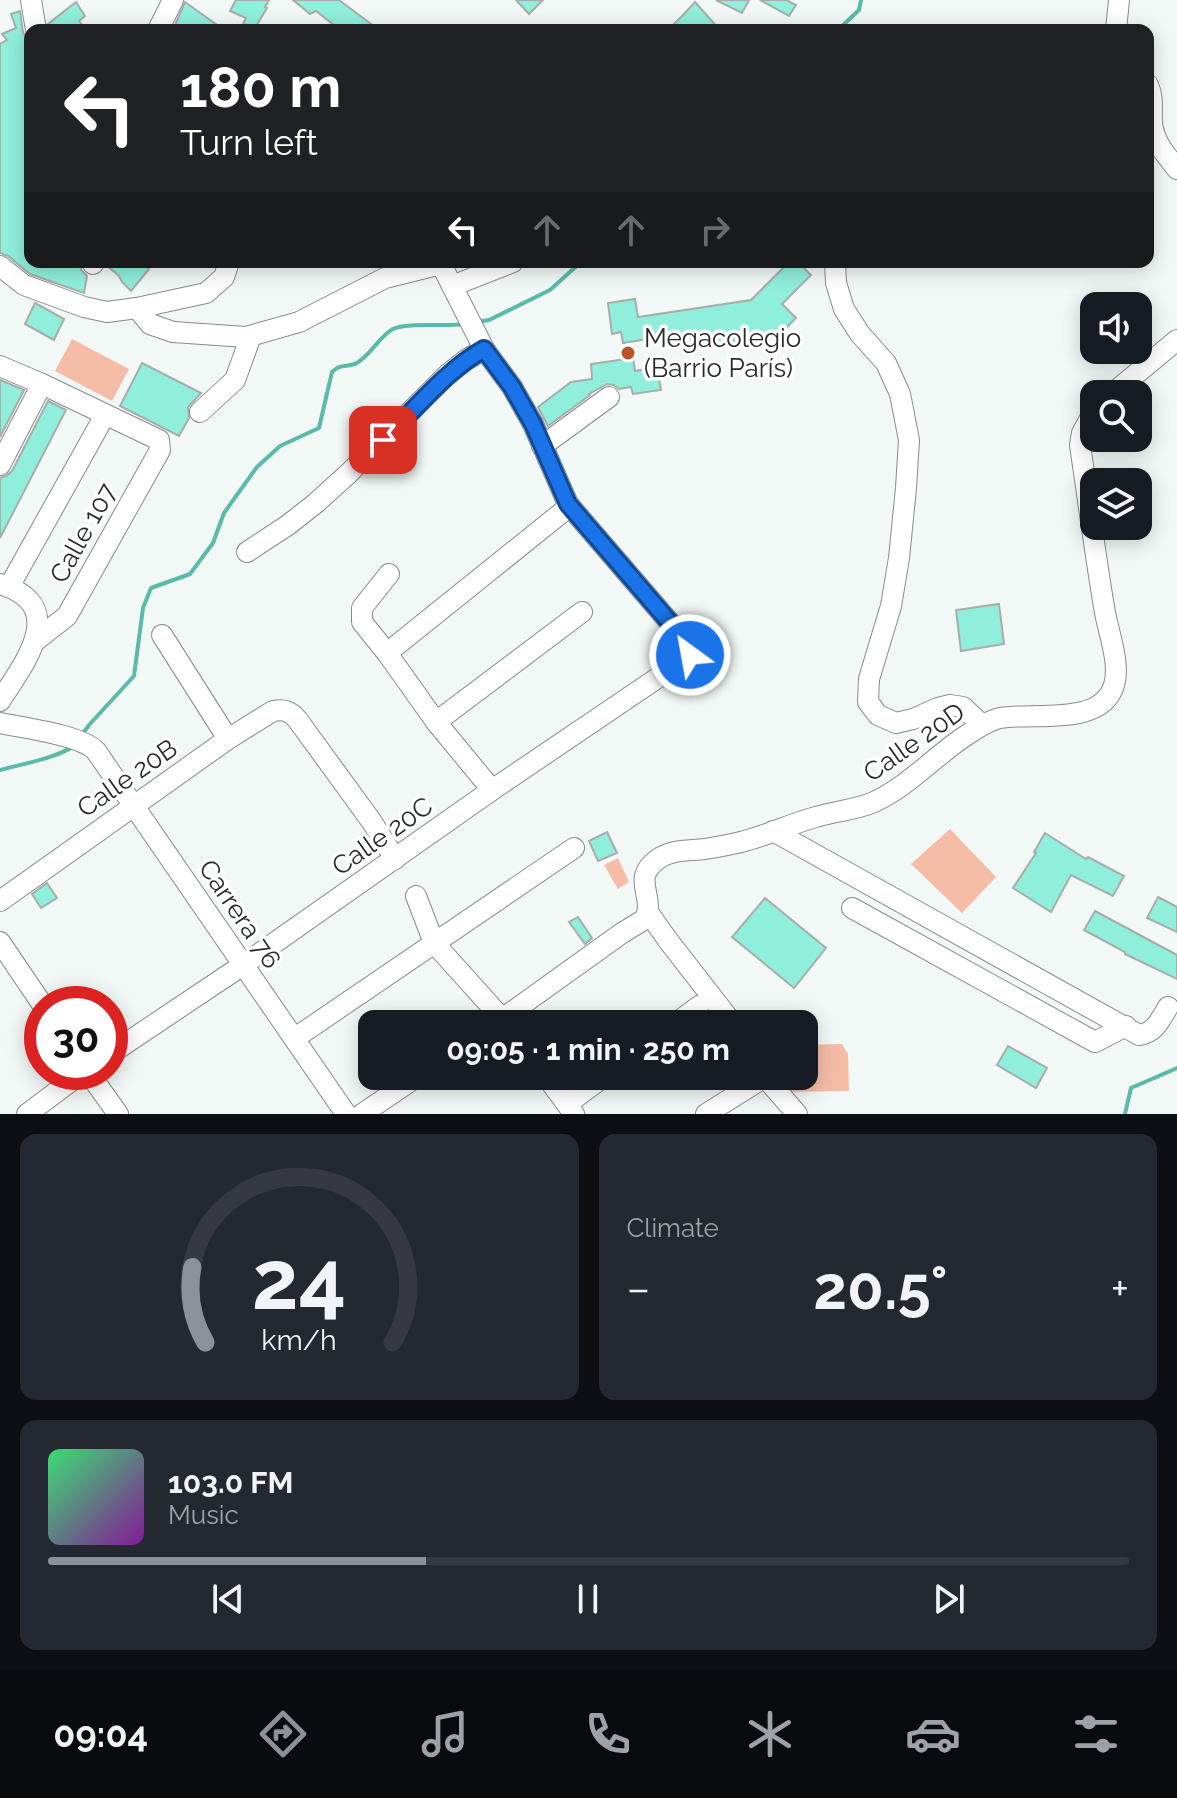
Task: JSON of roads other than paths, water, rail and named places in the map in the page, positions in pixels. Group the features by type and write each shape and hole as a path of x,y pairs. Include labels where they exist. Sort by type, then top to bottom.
{"street":[{"path":"31,0 35,24"},
{"path":"161,24 173,0"},
{"path":"1117,24 1119,0"},
{"path":"1154,132 1158,143 1177,169"},
{"path":"0,266 24,285 107,312 206,293 224,277 227,268"},
{"path":"137,308 150,324 173,332 251,336 299,322 385,278 425,268"},
{"path":"443,268 480,340 533,424 542,446 609,397"},
{"path":"457,295 503,268"},
{"path":"835,268 836,283 844,309 860,334 886,363 900,394 909,440 899,558 891,606 869,679 868,702 878,715 896,723 950,705 963,707 982,725"},
{"path":"200,412 235,380 251,336"},
{"path":"247,552 288,525 349,473 448,374 466,360 480,340"},
{"path":"1129,380 1177,340"},
{"path":"0,366 105,415 4,585"},
{"path":"0,465 42,384"},
{"name":"Calle 107","path":"35,641 67,616 160,450 159,440 105,415"},
{"name":"Calle 20C","path":"128,1042 690,655 690,646 568,504 542,446"},
{"name":"Calle 20D","path":"648,912 645,873 663,856 682,850 742,842 817,816 873,802 898,789 958,740 982,725 998,718 1079,713 1100,706 1110,697 1116,669 1104,610 1081,452"},
{"path":"387,653 565,510"},
{"path":"389,574 362,608 362,622 436,722 492,790"},
{"name":"Calle 107","path":"0,701 35,641 39,621 34,605 4,585"},
{"path":"436,722 582,612"},
{"path":"162,635 228,739"},
{"name":"Calle 20B","path":"0,901 228,739 273,711 281,710 290,712 330,763 395,859"},
{"name":"Carrera 76","path":"0,723 84,742 134,805 346,1114"},
{"path":"773,831 1139,1035 1154,1029 1168,1007"},
{"path":"295,1038 574,848"},
{"path":"416,896 434,943 492,1010"},
{"path":"852,908 1095,1042 1126,1026"},
{"path":"518,1010 645,919 648,912"},
{"path":"648,912 722,1010"},
{"path":"0,942 30,986"},
{"path":"694,1010 699,1006"},
{"path":"27,1114 60,1090"},
{"path":"99,1090 118,1114"},
{"path":"362,1114 397,1090"},
{"path":"557,1090 571,1109 591,1090"},
{"path":"706,1114 744,1090"},
{"path":"776,1090 797,1114"}],"waterway":[{"path":"844,24 859,10 861,0"},
{"path":"477,322 489,320 550,290 574,268"},
{"path":"81,736 134,676 143,608 151,588 190,574 213,543 224,513 257,467 280,446 319,428 332,372 360,361 393,329 464,324"},
{"path":"0,770 48,757 74,746"},
{"path":"1125,1114 1131,1088 1177,1068"}],"place":[{"name":"Megacolegio (Barrio París)","path":"628,353"}]}
